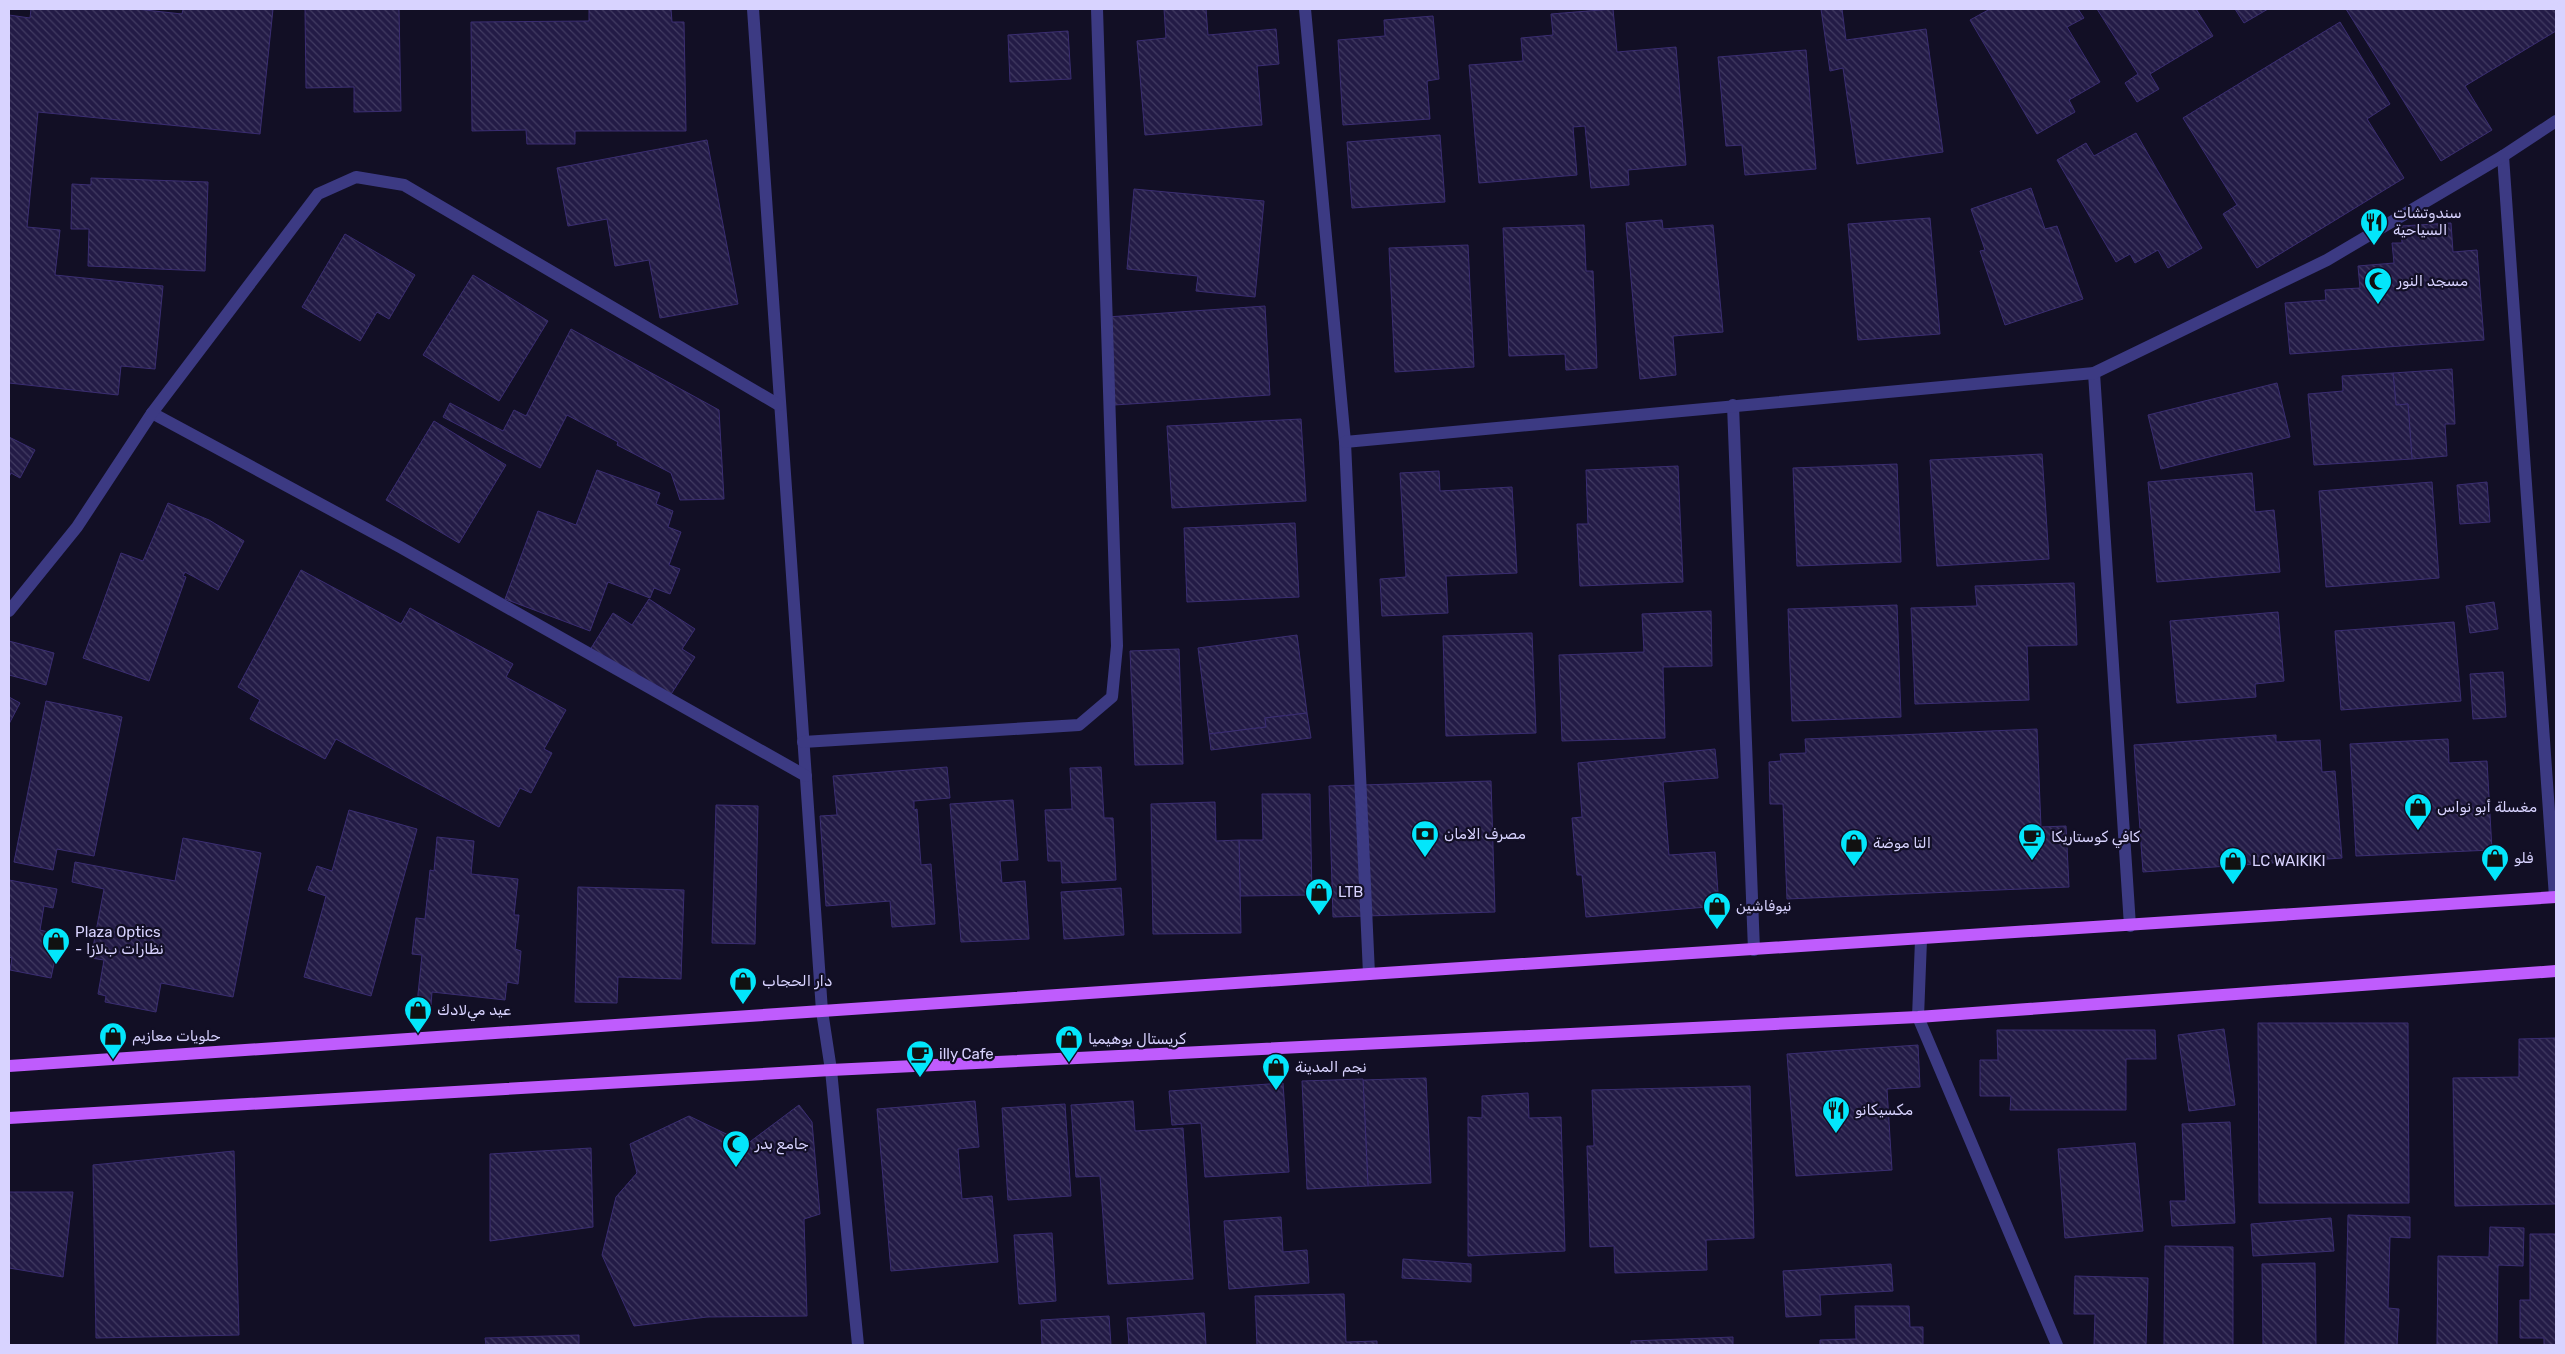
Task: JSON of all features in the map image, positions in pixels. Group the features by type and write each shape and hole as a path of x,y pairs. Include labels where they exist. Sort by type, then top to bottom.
{"main road":[{"path":"9,1066 1369,974 1921,940 2556,897"},
{"path":"9,1118 831,1070 1918,1017 2556,971"}],"street":[{"path":"754,9 779,405 822,1011 831,1070 858,1345"},
{"path":"803,742 1079,725 1112,697 1117,646 1097,9"},
{"path":"1305,9 1344,442 1369,974"},
{"path":"1344,442 2094,373 2327,260 2503,156 2556,121"},
{"path":"2503,156 2556,897"},
{"path":"9,612 78,526 152,413 318,194 356,177 404,185 779,405"},
{"path":"2094,373 2130,926"},
{"path":"1733,405 1754,950"},
{"path":"152,413 408,552 806,776"},
{"path":"1921,940 1918,1017 2057,1345"}],"building":[{"path":"31,9 136,9 182,14 183,9 273,9 260,134 38,112 27,227 60,230 55,275 163,286 155,369 121,366 118,395 9,383 9,15 30,18"},
{"path":"305,9 399,9 401,111 354,112 354,87 306,88"},
{"path":"589,9 671,9 672,22 684,22 686,131 575,131 575,144 527,144 526,130 472,131 471,22 589,21"},
{"path":"1164,9 1206,9 1208,35 1276,29 1279,64 1257,66 1262,125 1145,135 1137,41 1166,38"},
{"path":"1613,9 1617,52 1676,47 1686,165 1628,170 1629,185 1591,188 1585,126 1573,127 1577,175 1479,183 1469,65 1523,61 1521,38 1553,35 1551,14"},
{"path":"1821,9 1842,9 1846,40 1926,29 1943,152 1857,164 1843,68 1830,71"},
{"path":"1990,9 2078,9 2084,18 2067,27 2100,82 2069,100 2075,112 2037,134 1970,20"},
{"path":"2097,9 2196,9 2213,36 2150,74 2159,89 2137,102 2125,83 2138,74"},
{"path":"2235,9 2268,9 2244,23"},
{"path":"2346,9 2556,9 2556,31 2465,86 2492,130 2441,161"},
{"path":"1433,16 1439,79 1427,81 1430,119 1343,125 1338,40 1385,36 1384,20"},
{"path":"2340,22 2390,104 2367,119 2404,178 2257,268 2223,214 2237,205 2183,118"},
{"path":"1068,31 1071,79 1010,82 1008,35"},
{"path":"1806,50 1816,169 1745,175 1742,145 1726,146 1718,57"},
{"path":"2136,133 2202,248 2168,268 2158,250 2135,263 2130,254 2116,262 2057,160 2086,143 2094,156"},
{"path":"1440,135 1445,202 1352,208 1347,142"},
{"path":"707,140 738,304 660,318 649,260 615,266 607,219 568,226 557,168"},
{"path":"91,178 208,182 205,271 88,266 89,229 71,229 72,184 91,185"},
{"path":"2031,188 2045,229 2057,226 2083,299 2005,325 1980,251 1985,250 1971,209"},
{"path":"1134,189 1264,201 1255,297 1196,291 1198,276 1127,269"},
{"path":"1930,218 1940,334 1858,340 1848,224"},
{"path":"1662,220 1663,229 1713,225 1723,332 1673,336 1676,375 1640,379 1626,223"},
{"path":"2451,223 2453,252 2477,250 2484,340 2290,354 2285,303 2326,300 2325,290 2360,288 2358,266 2394,263 2392,243 2402,243 2401,226"},
{"path":"1584,225 1586,271 1593,271 1597,368 1566,370 1565,354 1509,356 1503,228"},
{"path":"345,234 415,275 389,319 377,312 360,341 302,307"},
{"path":"1468,245 1474,367 1395,372 1389,248"},
{"path":"473,275 548,321 499,401 423,355"},
{"path":"1265,306 1270,395 1114,405 1107,317"},
{"path":"571,329 719,410 724,499 680,500 671,473 617,445 618,442 567,415 540,468 443,417 450,403 503,431 514,410 526,416"},
{"path":"2452,369 2455,424 2445,424 2447,456 2412,459 2408,404 2396,405 2393,373"},
{"path":"2393,373 2396,405 2408,404 2412,459 2314,465 2308,394 2343,391 2342,376"},
{"path":"2277,383 2290,437 2161,469 2148,415"},
{"path":"1301,419 1306,501 1172,508 1167,426"},
{"path":"434,421 506,465 459,543 386,500"},
{"path":"9,437 35,450 20,478 11,473 9,477"},
{"path":"2042,454 2049,559 1937,566 1930,460"},
{"path":"1897,464 1901,562 1797,566 1793,468"},
{"path":"1678,466 1683,582 1580,586 1577,524 1588,524 1586,470"},
{"path":"597,470 660,493 656,504 673,511 668,527 681,532 669,565 680,569 670,594 654,588 650,598 608,582 590,631 505,599 538,511 576,525"},
{"path":"1439,471 1440,491 1512,487 1517,573 1446,576 1448,613 1382,616 1380,579 1406,577 1400,473"},
{"path":"2252,473 2255,512 2274,510 2280,572 2157,582 2148,482"},
{"path":"2432,482 2439,578 2326,587 2319,491"},
{"path":"2487,482 2490,522 2460,524 2457,485"},
{"path":"168,503 209,520 244,541 218,590 185,572 183,576 186,577 149,681 83,658 121,553 143,561"},
{"path":"1295,523 1299,597 1187,602 1184,528"},
{"path":"301,570 401,624 410,608 513,664 506,677 566,710 544,749 552,753 531,793 520,788 499,827 336,739 325,759 250,719 260,700 238,687"},
{"path":"2074,583 2077,645 2027,646 2029,700 1915,704 1911,608 1977,606 1975,586"},
{"path":"649,599 695,629 682,649 695,657 666,702 588,653 613,613 632,625"},
{"path":"2494,602 2498,629 2470,633 2466,606"},
{"path":"1897,605 1901,717 1792,721 1788,609"},
{"path":"1711,611 1712,666 1663,667 1665,738 1562,741 1559,655 1644,652 1642,614"},
{"path":"2278,612 2284,681 2255,684 2256,697 2177,703 2170,621"},
{"path":"2454,622 2461,701 2341,710 2335,631"},
{"path":"1532,633 1536,733 1446,736 1443,636"},
{"path":"1297,635 1307,713 1265,718 1266,727 1209,734 1198,648"},
{"path":"9,641 54,653 46,685 9,675"},
{"path":"1179,649 1183,764 1135,765 1130,651"},
{"path":"2503,672 2506,717 2473,719 2470,674"},
{"path":"9,697 20,703 9,724"},
{"path":"46,701 122,717 94,856 57,849 53,870 14,862"},
{"path":"1307,713 1311,738 1211,750 1209,734 1266,727 1265,718"},
{"path":"2037,729 2041,827 2066,826 2069,887 1787,899 1783,804 1770,804 1769,762 1781,761 1780,754 1806,753 1805,739"},
{"path":"2276,735 2276,742 2320,740 2322,772 2335,771 2342,858 2143,872 2134,745"},
{"path":"2448,739 2449,763 2487,761 2492,850 2356,856 2350,744"},
{"path":"1715,749 1718,778 1663,782 1669,855 1715,852 1719,906 1586,917 1582,875 1577,875 1572,818 1582,817 1578,763"},
{"path":"947,767 950,798 914,801 914,810 917,809 921,865 931,864 935,924 892,927 890,901 826,906 820,816 837,815 833,776"},
{"path":"1101,767 1104,818 1113,818 1116,880 1062,883 1061,861 1048,861 1045,810 1072,809 1070,768"},
{"path":"1491,781 1495,912 1333,917 1329,786"},
{"path":"1262,794 1310,794 1312,895 1240,896 1239,840 1263,840"},
{"path":"1013,800 1018,860 1000,861 1002,883 1025,881 1029,939 961,942 950,804"},
{"path":"1215,802 1216,841 1239,840 1241,933 1153,934 1151,804"},
{"path":"716,805 758,806 755,944 712,943"},
{"path":"349,810 417,829 371,996 304,977 326,896 308,890 317,866 332,871"},
{"path":"437,837 474,841 471,874 518,879 514,915 519,915 515,949 521,951 518,984 507,982 505,1000 432,992 431,1005 417,1004 422,955 412,954 416,918 425,919 430,870 434,871"},
{"path":"183,838 261,853 233,997 161,983 156,1012 105,1002 106,996 98,994 104,960 91,958 104,889 72,882 75,862 175,881"},
{"path":"9,880 57,889 53,908 44,906 40,930 60,935 51,978 10,970 12,958 9,957"},
{"path":"578,887 684,890 681,979 618,977 617,1003 575,1002"},
{"path":"1121,888 1124,935 1064,939 1061,892"},
{"path":"2258,1023 2408,1023 2409,1203 2259,1203"},
{"path":"2224,1029 2235,1105 2189,1111 2178,1035"},
{"path":"1997,1030 2155,1030 2156,1059 2126,1059 2126,1110 2010,1110 2011,1096 1980,1096 1980,1060 1998,1060"},
{"path":"2556,1038 2556,1204 2455,1206 2453,1078 2519,1077 2519,1039"},
{"path":"1918,1045 1920,1087 1887,1089 1892,1170 1796,1176 1787,1054"},
{"path":"1426,1078 1431,1183 1368,1186 1363,1080"},
{"path":"1363,1079 1368,1186 1307,1189 1302,1081"},
{"path":"1283,1083 1289,1172 1205,1177 1201,1123 1172,1125 1169,1091"},
{"path":"1750,1086 1754,1238 1706,1240 1707,1270 1615,1273 1614,1246 1590,1247 1587,1146 1594,1146 1592,1090"},
{"path":"1528,1093 1529,1118 1561,1117 1565,1251 1468,1256 1468,1117 1482,1118 1482,1096"},
{"path":"975,1101 979,1147 958,1149 962,1199 992,1196 998,1262 891,1271 877,1109"},
{"path":"1133,1101 1135,1131 1183,1128 1193,1279 1108,1284 1100,1176 1076,1177 1071,1105"},
{"path":"1065,1104 1071,1196 1008,1200 1002,1108"},
{"path":"799,1105 812,1122 820,1214 804,1219 807,1316 707,1317 634,1326 602,1255 616,1197 637,1173 630,1144 689,1116 747,1144"},
{"path":"2230,1122 2235,1223 2172,1226 2170,1201 2186,1201 2182,1124"},
{"path":"2135,1143 2143,1231 2065,1238 2058,1149"},
{"path":"591,1148 593,1227 490,1241 490,1154"},
{"path":"234,1151 239,1335 96,1338 93,1165"},
{"path":"9,1192 73,1192 63,1277 9,1268"},
{"path":"2348,1215 2410,1217 2410,1238 2390,1237 2388,1308 2399,1309 2397,1345 2345,1345"},
{"path":"1281,1217 1283,1252 1307,1250 1309,1283 1229,1289 1224,1221"},
{"path":"2331,1218 2334,1251 2253,1256 2251,1224"},
{"path":"2490,1227 2524,1228 2523,1266 2498,1265 2497,1345 2437,1345 2438,1256 2489,1257"},
{"path":"1052,1233 1056,1301 1019,1304 1014,1235"},
{"path":"2530,1234 2556,1234 2556,1345 2544,1345 2544,1338 2520,1338 2520,1300 2530,1300"},
{"path":"2165,1246 2233,1247 2233,1345 2164,1345"},
{"path":"1403,1259 1471,1264 1471,1282 1402,1278"},
{"path":"2315,1263 2316,1345 2263,1345 2262,1264"},
{"path":"1891,1264 1893,1291 1820,1295 1821,1315 1786,1317 1783,1271"},
{"path":"2075,1276 2148,1278 2146,1345 2094,1345 2095,1314 2074,1314"},
{"path":"1344,1294 1346,1342 1377,1341 1377,1345 1257,1345 1255,1296"},
{"path":"1855,1306 1909,1306 1910,1327 1923,1327 1923,1345 1820,1345 1820,1340 1856,1339"},
{"path":"1204,1313 1206,1345 1129,1345 1127,1318"},
{"path":"1109,1316 1111,1345 1042,1345 1041,1320"},
{"path":"579,1335 579,1345 486,1345 485,1338"},
{"path":"1733,1337 1733,1345 1631,1345 1631,1341"}],"place":[{"name":"سندوتشات السياحية","path":"2374,246"},
{"name":"مسجد النور","path":"2378,305"},
{"name":"مغسلة أبو نواس","path":"2418,831"},
{"name":"مصرف الامان","path":"1425,858"},
{"name":"كافي كوستاريكا","path":"2032,861"},
{"name":"التا موضة","path":"1854,867"},
{"name":"فلو","path":"2495,882"},
{"name":"LC WAIKIKI","path":"2233,885"},
{"name":"LTB","path":"1319,916"},
{"name":"نيوفاشين","path":"1717,930"},
{"name":"Plaza Optics - نظارات بﻻزا","path":"56,965"},
{"name":"دار الحجاب","path":"743,1005"},
{"name":"عيد ميﻻدك","path":"418,1034"},
{"name":"حلويات معازيم","path":"113,1060"},
{"name":"كريستال بوهيميا","path":"1069,1063"},
{"name":"illy Cafe","path":"920,1078"},
{"name":"نجم المدينة","path":"1276,1091"},
{"name":"مكسيكانو","path":"1836,1134"},
{"name":"جامع بدر","path":"736,1168"}]}
